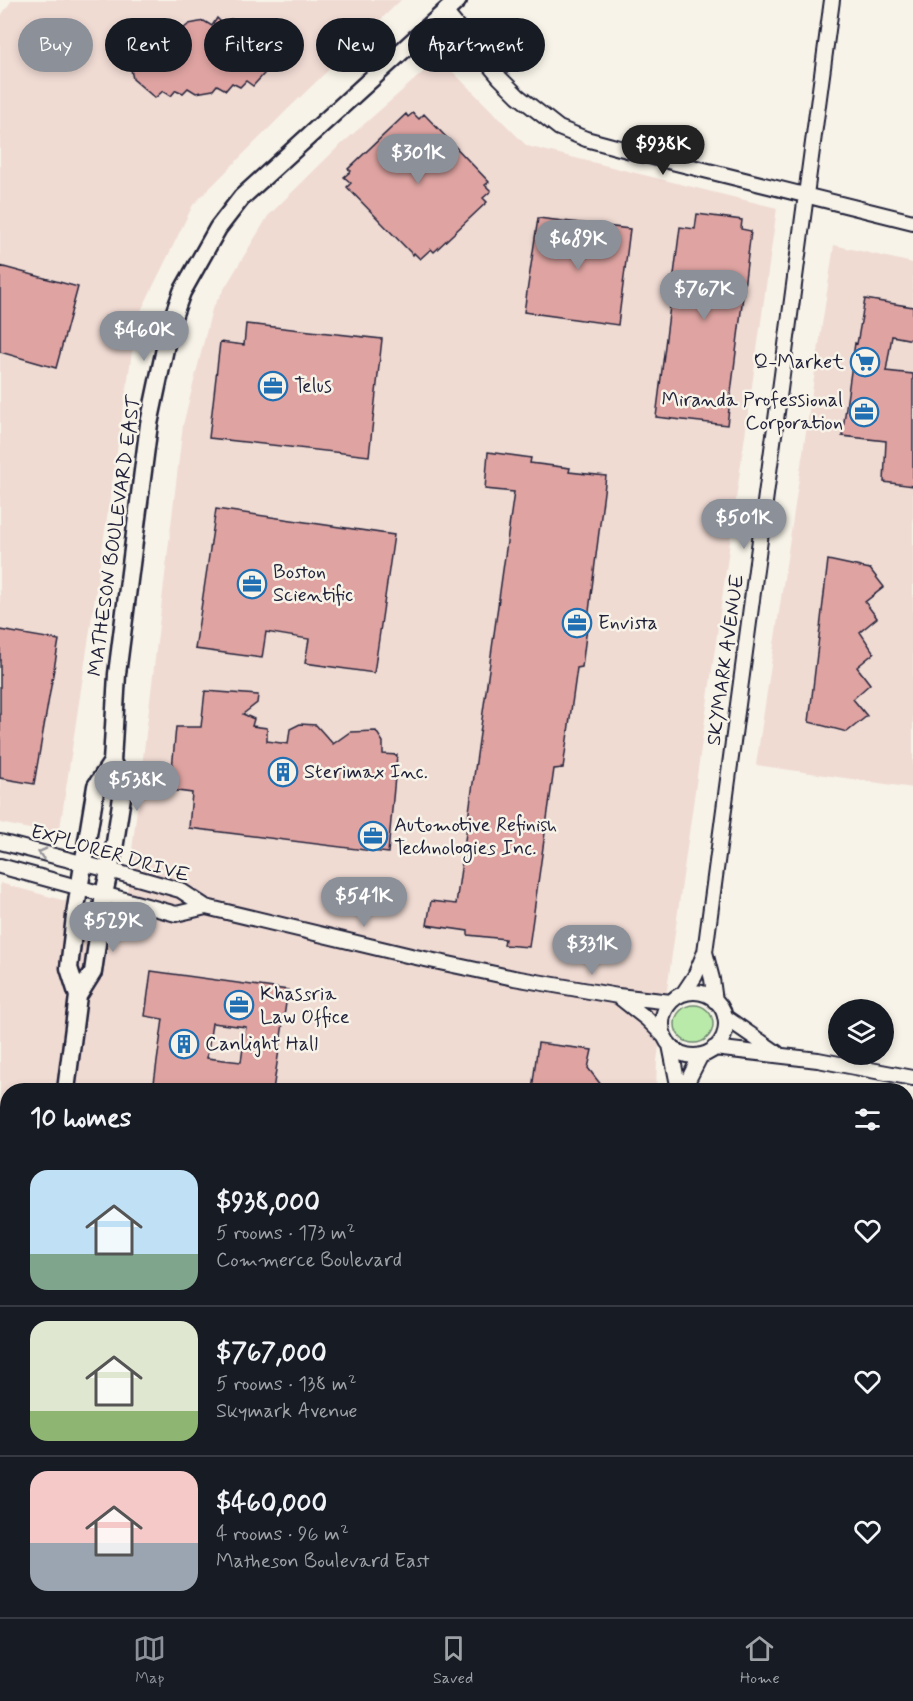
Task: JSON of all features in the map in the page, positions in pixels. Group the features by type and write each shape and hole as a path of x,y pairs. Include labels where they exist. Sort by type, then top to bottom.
{"street":[{"name":"MATHESON BOULEVARD EAST","path":"78,996 69,968 80,888 96,786 112,762 117,674 149,424 170,325 182,292 218,228 242,197 458,0"},
{"name":"SKYMARK AVENUE","path":"683,994 695,976 705,952 832,0"},
{"path":"446,13 500,78 518,96 559,128 586,139 668,161 913,222"},
{"name":"MATHESON BOULEVARD EAST","path":"67,1083 78,996 93,972 104,894 124,784 112,762"},
{"name":"EXPLORER DRIVE","path":"0,842 180,890 207,907 514,978 618,996 671,1002"},
{"name":"EXPLORER DRIVE","path":"0,866 176,914 207,907"},
{"name":"SKYMARK AVENUE","path":"705,952 715,1001"},
{"path":"667,1040 684,1054 701,1055 714,1048 724,1032 724,1017 721,1008 715,1001 701,993 683,994 671,1002 663,1019 667,1040 679,1083"},
{"name":"EXPLORER DRIVE","path":"618,996 647,1019 667,1040"},
{"path":"724,1017 778,1054"},
{"path":"714,1048 778,1054 913,1078"},
{"path":"685,1083 701,1055"}],"shaded area":[{"path":"12,0 401,0 382,18 316,18 316,72 326,72 193,205 137,319 59,835 0,823 0,17"},
{"path":"423,72 453,72 527,146 777,208 657,1061 656,1083 0,1083 0,883 124,917 183,425 212,309 268,216 336,149"},
{"path":"834,245 913,263 913,788 756,765"}],"green space":[{"path":"694,1005 708,1010 713,1024 708,1038 694,1043 680,1038 675,1024 680,1010"}],"building":[{"path":"204,21 204,72 266,72 253,86 246,81 240,87 232,83 226,90 217,85 213,90 196,93 188,88 183,93 176,90 171,96 163,91 155,98 133,79 132,72 192,72 192,23"},
{"path":"413,113 419,119 424,114 489,182 485,185 491,191 483,198 487,202 434,252 431,249 420,259 414,253 413,255 347,187 351,183 344,177 351,171 348,169 406,114 408,117"},
{"path":"697,214 742,220 741,229 751,231 727,425 656,417 680,227 695,229"},
{"path":"538,218 630,229 618,325 524,312"},
{"path":"0,266 78,287 56,368 0,352"},
{"path":"865,299 913,307 913,340 892,336 886,371 913,374 913,486 884,482 886,441 842,436 855,343 857,344"},
{"path":"246,324 382,339 369,456 209,438 220,342 244,345"},
{"path":"488,452 531,458 530,463 570,468 569,472 606,476 582,667 577,668 563,768 554,769 529,947 504,945 505,939 468,935 468,931 427,925 431,901 456,904 514,492 485,489"},
{"path":"216,509 394,535 374,673 305,663 309,639 266,632 262,658 195,649"},
{"path":"828,560 870,569 884,587 865,602 877,618 860,632 874,653 857,667 870,684 853,699 867,716 847,732 809,722"},
{"path":"0,630 59,640 34,784 0,778"},
{"name":"Sterimax Inc.","path":"205,691 258,695 257,703 243,714 254,719 252,726 267,728 267,741 288,744 290,729 300,724 316,725 333,744 350,732 376,731 383,742 383,754 397,755 388,853 189,828 192,793 170,790 176,727 201,727"},
{"name":"Canlight Hall","path":"151,971 288,990 274,1083 154,1083 163,1019 145,1016","holes":["212,1023 246,1027 241,1062 207,1058"]},
{"path":"538,1043 592,1050 588,1068 600,1083 533,1083"}],"place":[{"name":"Q-Market","path":"865,362"},
{"name":"Telus","path":"273,386"},
{"name":"Miranda Professional Corporation","path":"864,412"},
{"name":"Boston Scientific","path":"252,584"},
{"name":"Envista","path":"577,623"},
{"name":"Sterimax Inc.","path":"283,772"},
{"name":"Automotive Refinish Technologies Inc.","path":"373,836"},
{"name":"Khassria Law Office","path":"239,1005"},
{"name":"Canlight Hall","path":"184,1044"}]}
